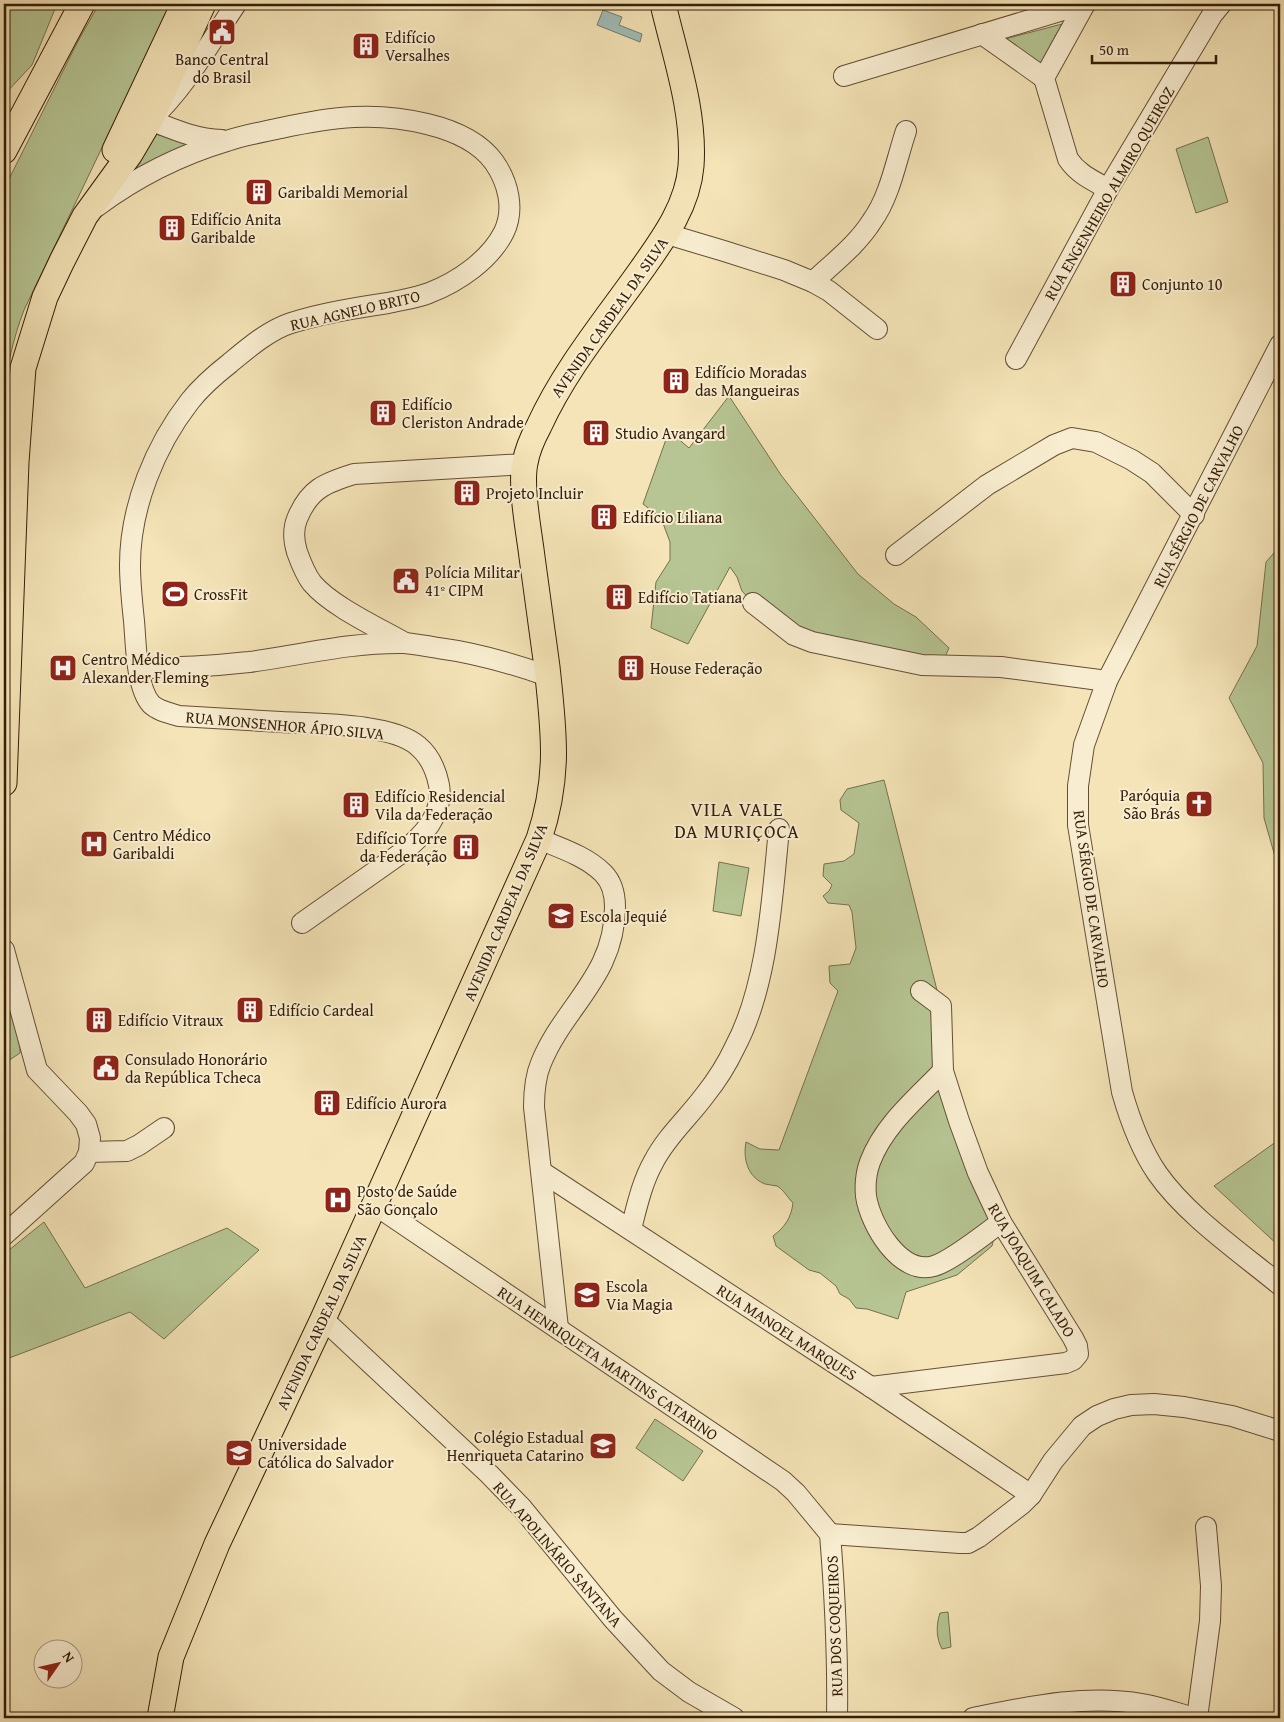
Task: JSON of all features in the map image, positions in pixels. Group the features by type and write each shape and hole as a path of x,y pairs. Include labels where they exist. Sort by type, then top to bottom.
{"main road":[{"path":"4,151 82,4"},
{"path":"4,783 16,462 23,368 45,297 184,4"},
{"path":"85,216 130,154 150,120 203,4"},
{"name":"AVENIDA CARDEAL DA SILVA","path":"160,1718 171,1658 187,1615 250,1469 323,1319 539,839 552,795 554,770 552,709 525,492 524,464 534,437 559,388 667,234 683,201 691,168 692,135 663,4"}],"street":[{"path":"150,120 168,102 236,4"},
{"path":"844,76 1084,4"},
{"path":"1044,78 1084,4"},
{"name":"RUA ENGENHEIRO ALMIRO QUEIROZ","path":"1016,359 1108,189 1221,4"},
{"path":"982,34 1044,78 1068,158 1074,168 1108,189"},
{"name":"RUA AGNELO BRITO","path":"85,216 116,192 143,177 173,162 229,140 347,116 383,117 416,121 443,128 474,142 488,154 499,169 507,190 510,214 504,232 491,251 474,267 452,282 428,294 323,314 288,324 265,337 240,355 192,399 170,430 155,459 133,526 130,579 139,668"},
{"name":"RUA AGNELO BRITO","path":"150,120 203,139 229,140"},
{"path":"814,282 859,238 872,221 887,190 906,131"},
{"path":"667,234 724,250 814,282 829,290 877,329"},
{"name":"RUA SÉRGIO DE CARVALHO","path":"1280,345 1107,681 1084,745 1078,786 1078,824 1122,1092 1131,1122 1143,1150 1156,1172 1169,1187 1194,1214 1280,1285"},
{"path":"896,555 986,485 1054,445 1072,438 1096,442 1132,460 1152,473 1194,515"},
{"path":"405,643 333,601 313,584 301,565 295,546 295,524 303,504 317,489 334,480 354,474 524,464"},
{"path":"753,603 794,635 812,642 922,665 1001,667 1107,681"},
{"path":"139,668 179,668 216,665 359,644 405,643 473,653 510,662 548,676"},
{"name":"RUA MONSENHOR ÁPIO SILVA","path":"139,668 144,691 150,703 158,709 179,716 320,724 385,731 403,737 418,745 430,760 437,776 440,791 439,805 426,832 415,843 302,923"},
{"path":"631,1229 644,1183 653,1162 667,1139 704,1096 723,1070 748,1019 756,993 771,908 779,829"},
{"path":"539,839 577,856 604,873 614,891 615,904 615,919 604,960 594,981 551,1043 541,1063 534,1084 534,1108 558,1328"},
{"path":"4,950 37,1070 78,1113 86,1124 90,1138 89,1152 84,1163 4,1235"},
{"name":"RUA JOAQUIM CALADO","path":"870,1387 1066,1363 1073,1360 1078,1354 1073,1338 1000,1222 978,1173 943,1071 941,1006 921,991"},
{"path":"943,1071 887,1129 877,1146 869,1164 866,1181 866,1196 870,1209 881,1234 896,1254 911,1264 922,1267 933,1266 950,1258 1000,1222"},
{"path":"89,1152 127,1151 140,1145 164,1128"},
{"name":"RUA MANOEL MARQUES","path":"542,1172 1031,1495"},
{"name":"RUA HENRIQUETA MARTINS CATARINO","path":"375,1205 783,1481 796,1493 830,1534"},
{"name":"RUA APOLINÁRIO SANTANA","path":"323,1319 489,1474 522,1508 613,1619 661,1671 689,1692 734,1718"},
{"path":"830,1534 968,1542 979,1537 1031,1495 1053,1462 1082,1426 1097,1416 1132,1405 1184,1406 1232,1416 1280,1431"},
{"path":"973,1718 1049,1704 1080,1701 1140,1704 1195,1718 1210,1620 1206,1527"},
{"name":"RUA DOS COQUEIROS","path":"830,1534 838,1652 837,1718"}],"green space":[{"path":"4,4 57,4 32,65 4,95"},
{"path":"99,4 171,4 24,310 11,353 4,397 4,189 77,43"},
{"path":"1062,24 1040,64 1005,39"},
{"path":"155,134 199,146 131,172"},
{"path":"1208,137 1228,202 1196,213 1176,149"},
{"path":"729,396 781,475 858,574 894,604 916,617 949,648 941,666 794,635 753,603 742,591 737,577 730,567 688,644 651,628 656,582 670,560 670,542 661,518 643,504 669,431 689,448"},
{"path":"1280,546 1280,874 1264,818 1263,763 1229,698 1257,646 1266,562"},
{"path":"884,780 941,1006 943,1063 997,1225 992,1246 957,1275 906,1292 898,1319 867,1309 856,1308 849,1299 840,1294 836,1286 820,1273 809,1270 776,1246 773,1236 787,1222 793,1203 779,1187 765,1184 754,1177 750,1172 745,1154 746,1142 760,1149 779,1150 838,991 830,983 829,966 850,964 856,948 852,912 849,905 828,903 823,896 832,885 823,876 824,864 844,861 854,854 859,823 841,810 840,800 847,789"},
{"path":"719,862 749,868 741,916 713,911"},
{"path":"6,992 20,1041 20,1053 4,1061 4,1007"},
{"path":"1280,1139 1280,1247 1214,1186"},
{"path":"44,1222 85,1288 227,1228 259,1250 164,1339 130,1312 4,1360 4,1254"},
{"path":"655,1419 703,1451 683,1481 636,1448"},
{"path":"948,1612 951,1647 942,1649 937,1631 938,1622 940,1613"}],"water":[{"path":"603,10 622,17 619,25 642,34 640,42 597,25"}],"place":[{"name":"Banco Central do Brasil","path":"222,32"},
{"name":"Edifício Versalhes","path":"366,46"},
{"name":"Garibaldi Memorial","path":"259,192"},
{"name":"Edifício Anita Garibalde","path":"172,228"},
{"name":"Conjunto 10","path":"1123,284"},
{"name":"Edifício Moradas das Mangueiras","path":"676,381"},
{"name":"Edifício Cleriston Andrade","path":"383,413"},
{"name":"Studio Avangard","path":"596,433"},
{"name":"Projeto Incluir","path":"467,493"},
{"name":"Edifício Liliana","path":"604,517"},
{"name":"Polícia Militar 41º CIPM","path":"406,581"},
{"name":"CrossFit","path":"175,594"},
{"name":"Edifício Tatiana","path":"619,597"},
{"name":"Centro Médico Alexander Fleming","path":"63,668"},
{"name":"House Federação","path":"631,668"},
{"name":"Paróquia São Brás","path":"1199,804"},
{"name":"Edifício Residencial Vila da Federação","path":"356,805"},
{"name":"Centro Médico Garibaldi","path":"94,844"},
{"name":"Edifício Torre da Federação","path":"466,847"},
{"name":"Escola Jequié","path":"561,916"},
{"name":"Edifício Cardeal","path":"250,1010"},
{"name":"Edifício Vitraux","path":"99,1020"},
{"name":"Consulado Honorário da República Tcheca","path":"106,1068"},
{"name":"Edifício Aurora","path":"327,1103"},
{"name":"Posto de Saúde São Gonçalo","path":"338,1200"},
{"name":"Escola Via Magia","path":"587,1295"},
{"name":"Colégio Estadual Henriqueta Catarino","path":"603,1446"},
{"name":"Universidade Católica do Salvador","path":"239,1453"}],"district":[{"name":"VILA VALE DA MURIÇOCA","path":"737,820"}]}
